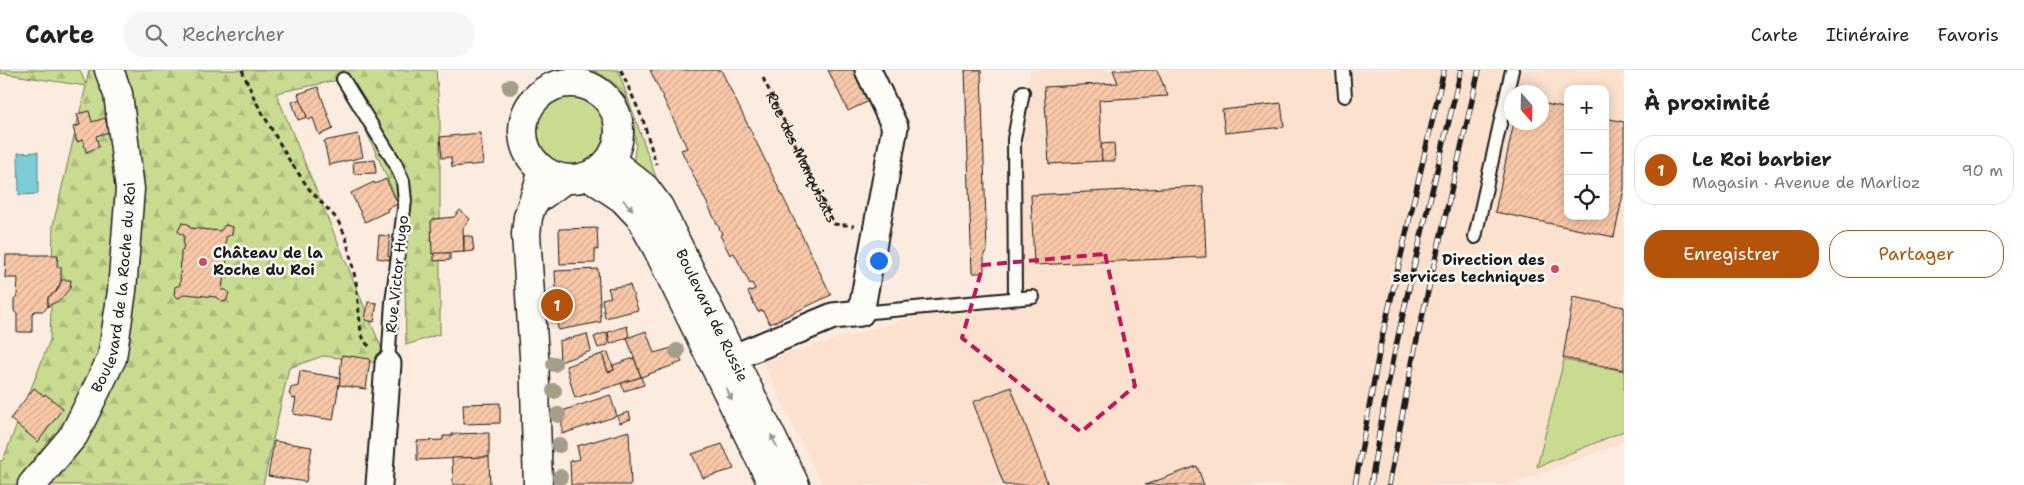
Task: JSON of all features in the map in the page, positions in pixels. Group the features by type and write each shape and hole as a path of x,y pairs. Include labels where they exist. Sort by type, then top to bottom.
{"main road":[{"name":"Boulevard de la Roche du Roi","path":"32,485 74,435 112,358 122,291 130,188 118,94 109,70"},
{"path":"538,485 534,356 526,234 528,216 533,202 617,145 620,129 616,112 607,98 584,77 570,82 551,78 525,114 522,130 525,145 532,160 577,171"},
{"name":"Boulevard de Russie","path":"577,171 645,188 659,207 724,361 773,485"},
{"name":"Boulevard de Russie","path":"724,361 795,485"}],"street":[{"path":"724,361 833,316 861,313 895,127 868,70"},
{"name":"Rue Victor Hugo","path":"379,485 388,364"}],"lane":[{"path":"1343,70 1345,96"},
{"path":"1475,237 1512,70"},
{"name":"Rue Victor Hugo","path":"343,79 395,163 403,181 405,201 392,302 388,364"},
{"path":"1015,298 1014,139 1023,92"},
{"path":"861,313 1033,297"}],"path":[{"path":"242,70 255,100 288,158 309,189 337,219 346,237 356,282 361,333 365,342 388,364"},
{"path":"621,70 643,120 656,166"},
{"name":"Rue des Marquisats","path":"763,78 834,224 876,229"}],"highlighted area":[{"path":"1105,254 1135,386 1081,432 962,338 983,265"}],"shaded area":[{"path":"1030,70 1624,70 1624,442 1510,485 822,485 762,361 1010,289"}],"green space":[{"path":"0,70 80,70 86,85 89,70 436,70 440,117 440,334 406,345 404,216 343,79 276,93 388,364 323,356 289,368 263,485 0,485 0,461 3,460 50,340 53,225 86,86 0,73"},
{"path":"593,70 618,70 658,183 657,186 637,167 634,157 636,144 633,120 624,92 610,80"},
{"path":"570,94 591,100 601,110 607,131 601,152 591,162 570,168 549,162 539,152 533,131 539,110 549,100"},
{"path":"1564,360 1624,371 1624,431 1537,467"}],"water":[{"path":"38,152 38,194 19,195 18,153"}],"building":[{"path":"650,70 721,70 831,295 770,324 762,310 758,312 748,292 755,289 752,283 750,284 734,253 730,255 720,235 722,234 681,150 687,148"},
{"path":"828,70 855,70 869,101 848,111"},
{"path":"965,70 981,70 987,252 984,253 984,273 972,273"},
{"path":"1113,70 1157,70 1168,96 1099,100 1102,161 1049,164 1044,87 1118,83"},
{"path":"318,87 333,129 319,135 313,118 308,120 298,94"},
{"path":"300,99 307,117 298,120 292,102"},
{"path":"1281,103 1284,127 1225,133 1222,110"},
{"path":"1549,105 1564,108 1564,220 1609,220 1609,119 1624,122 1624,189 1614,237 1495,212 1512,130 1549,130"},
{"path":"89,111 92,122 105,118 109,132 96,136 99,147 86,152 83,140 77,142 73,127 80,125 77,114"},
{"path":"480,133 483,164 452,167 451,157 442,158 440,137"},
{"path":"358,134 363,157 329,165 324,141"},
{"path":"1114,143 1115,161 1102,161 1101,144"},
{"path":"375,160 376,173 354,174 353,162"},
{"path":"386,179 398,204 365,222 351,193 374,182 375,184"},
{"path":"1203,186 1206,257 1034,265 1031,195"},
{"path":"460,210 470,219 463,228 464,252 432,254 431,221 454,217"},
{"name":"Château de la Roche du Roi","path":"182,223 188,224 190,228 220,231 225,225 233,227 232,234 226,237 226,273 224,273 222,290 226,290 229,293 226,301 221,302 216,297 185,294 179,298 174,296 175,287 180,285 181,250 183,251 184,235 178,231"},
{"path":"597,228 598,250 595,249 595,263 560,264 559,229"},
{"path":"379,235 390,236 388,256 390,260 377,258"},
{"path":"464,236 472,236 474,251 464,252"},
{"path":"434,253 450,253 450,260 434,261"},
{"path":"6,255 58,255 57,267 61,267 61,282 55,293 48,297 48,306 44,311 35,311 32,314 32,332 17,332 17,314 14,311 14,299 17,296 18,278 5,278"},
{"path":"598,269 601,322 558,330 555,271"},
{"path":"62,280 71,280 70,288 60,300 48,306 48,297 57,291"},
{"path":"630,285 638,310 605,318 602,299 611,297 608,288"},
{"path":"1573,297 1624,307 1624,370 1563,358"},
{"path":"368,302 377,303 374,322 365,320"},
{"path":"627,326 629,337 610,344 608,332"},
{"path":"646,331 654,353 675,347 682,362 641,377 627,338"},
{"path":"607,332 608,345 598,348 594,337"},
{"path":"587,334 591,351 560,362 559,341"},
{"path":"608,352 614,370 608,372 602,354"},
{"path":"602,354 608,372 614,370 613,365 634,358 641,377 575,398 566,366"},
{"path":"342,355 370,359 366,389 339,385"},
{"path":"300,371 340,378 333,420 293,414 296,398 293,399 289,394 291,388 298,386"},
{"path":"641,377 644,385 624,391 621,383"},
{"path":"1011,387 1048,485 1004,485 973,402"},
{"path":"34,388 63,408 38,442 10,419"},
{"path":"610,395 617,416 562,434 562,411"},
{"path":"500,403 500,423 464,424 463,404"},
{"path":"629,412 631,419 620,423 617,416"},
{"path":"629,431 631,485 571,485 570,461 580,459 577,446"},
{"path":"489,433 489,457 417,460 417,441 443,440 443,436 452,436 452,434"},
{"path":"274,441 312,447 306,482 268,476"},
{"path":"722,444 734,469 703,478 692,454"},
{"path":"489,457 490,485 453,485 452,458"},
{"path":"1197,466 1204,485 1145,485"}],"railway":[{"path":"1355,485 1381,342 1444,70"},
{"path":"1371,485 1379,433 1400,329 1461,70"},
{"path":"1389,485 1415,348 1479,70"}],"place":[{"name":"Château de la Roche du Roi","path":"203,262"},
{"name":"Direction des services techniques","path":"1555,269"},
{"name":"Le Roi barbier","path":"557,305"}]}
